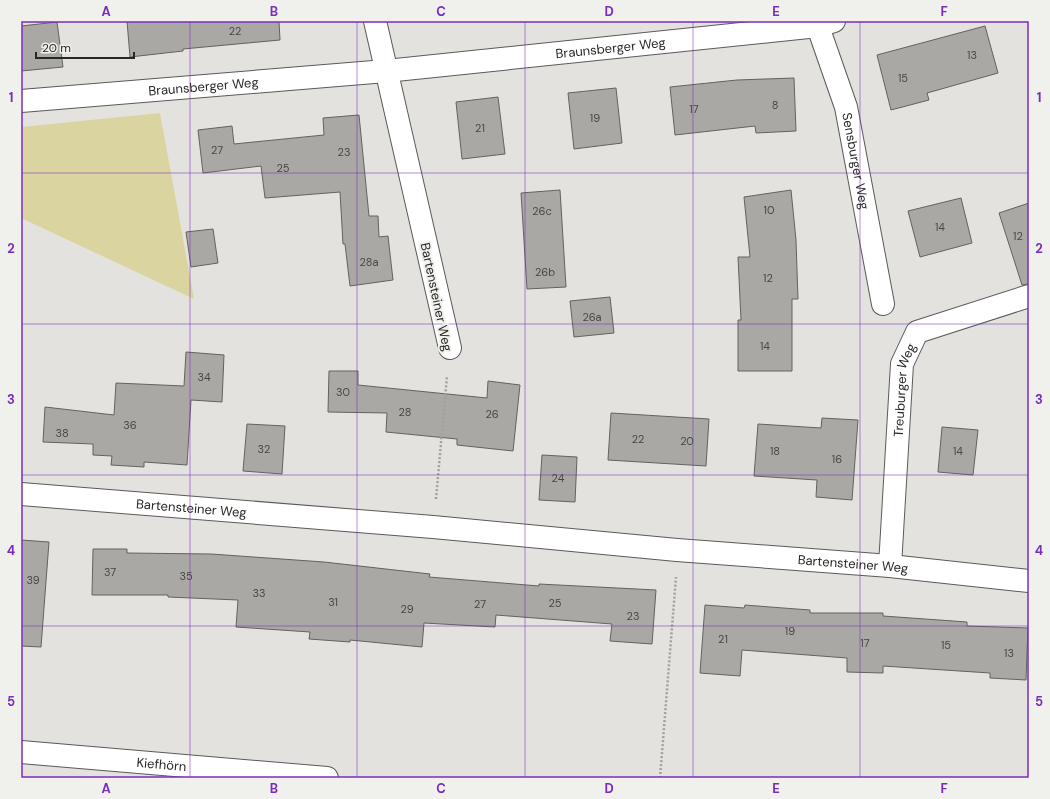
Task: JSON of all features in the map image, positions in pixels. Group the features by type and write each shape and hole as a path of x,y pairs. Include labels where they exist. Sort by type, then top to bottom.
{"street":[{"path":"374,21 386,71"},
{"name":"Braunsberger Weg","path":"21,101 386,71 822,23"},
{"name":"Sensburger Weg","path":"822,23 846,107 883,304"},
{"name":"Bartensteiner Weg","path":"386,71 450,348"},
{"name":"Treuburger Weg","path":"890,566 902,364 917,332 1029,296"},
{"name":"Bartensteiner Weg","path":"21,494 433,527 677,550 890,566 1029,581"},
{"name":"Kiefhörn","path":"21,752 227,774 327,778"}],"path":[{"name":"Bartensteiner Weg","path":"433,527 450,348"},
{"path":"660,778 676,583 677,550"}],"shaded area":[{"path":"160,113 194,299 21,218 21,127"}],"building":[{"path":"127,21 279,21 280,40 183,49 183,51 130,57"},
{"path":"57,22 63,67 21,71 21,26"},
{"path":"985,26 998,73 927,93 929,100 891,110 877,55"},
{"path":"794,78 796,131 756,133 755,126 675,135 670,87 737,80"},
{"path":"616,88 622,143 574,149 568,93"},
{"path":"498,97 505,154 462,159 456,102"},
{"path":"359,115 369,216 378,216 379,237 388,236 393,280 350,286 345,244 343,244 340,192 265,198 261,166 203,173 198,130 232,126 234,144 324,135 323,118"},
{"path":"560,190 566,287 527,289 521,193"},
{"path":"791,190 796,240 798,299 792,299 792,371 738,371 738,320 741,320 738,257 750,257 744,197"},
{"path":"961,198 972,243 920,257 908,211"},
{"path":"1029,203 1029,284 1022,285 999,213"},
{"path":"213,229 218,263 191,267 186,232"},
{"path":"610,297 614,333 574,337 570,301"},
{"path":"186,352 224,355 222,402 191,400 187,465 144,462 144,467 111,465 112,456 93,455 93,444 43,442 45,407 114,415 116,383 184,386"},
{"path":"329,371 358,371 358,385 487,398 488,381 520,385 513,451 457,445 457,439 386,432 387,413 328,412"},
{"path":"611,413 709,419 706,466 608,460"},
{"path":"822,418 858,420 852,500 816,497 817,480 754,476 758,424 821,428"},
{"path":"247,424 285,426 282,474 243,471"},
{"path":"942,427 978,430 973,475 938,472"},
{"path":"542,455 577,457 575,502 539,500"},
{"path":"21,540 49,542 41,647 21,646"},
{"path":"93,549 127,549 127,553 211,554 324,562 430,574 429,577 539,586 539,584 656,590 652,644 610,641 612,624 496,615 495,627 424,623 422,647 350,640 350,642 309,639 310,632 236,627 238,600 168,597 168,595 92,595"},
{"path":"705,605 744,608 745,605 810,610 810,613 883,613 883,616 967,622 967,626 1028,628 1026,680 990,678 990,673 883,666 883,673 847,672 847,658 742,650 740,676 700,673"}]}
